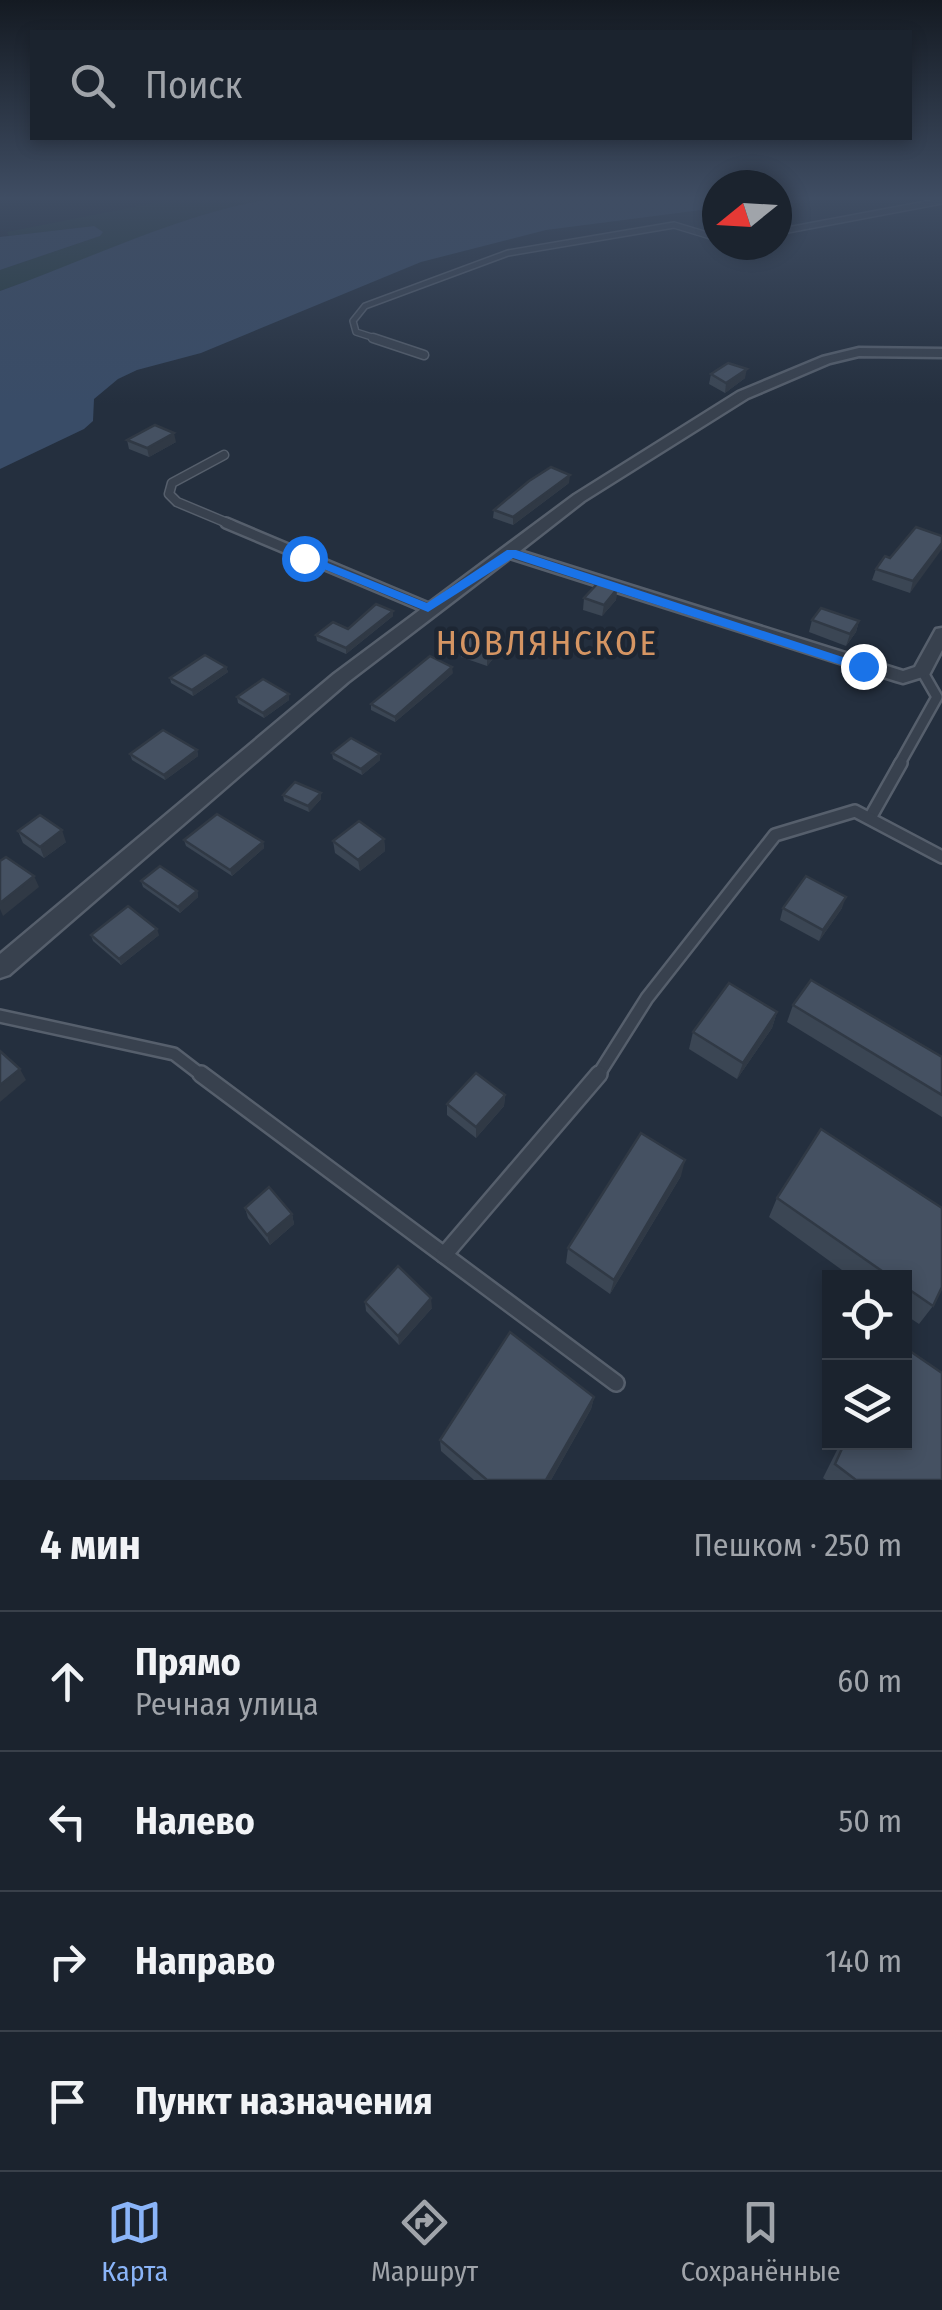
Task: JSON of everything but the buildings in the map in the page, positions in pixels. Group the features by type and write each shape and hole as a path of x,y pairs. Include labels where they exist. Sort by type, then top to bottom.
{"street":[{"path":"0,968 428,608 511,553 578,498 744,394 859,352 942,353"},
{"path":"511,553 904,677 922,672 942,633"}],"lane":[{"path":"424,355 356,332 353,321 364,306 472,266"},
{"path":"224,455 172,482 169,494 177,502 428,608"},
{"path":"870,818 937,697 922,672"},
{"path":"444,1254 598,1076 646,998 775,835 855,811 942,856"},
{"path":"0,1016 174,1054 616,1383"}],"green space":[{"path":"12,266 65,266 0,291 0,270"}],"water":[{"path":"65,266 411,266 201,353 118,379 94,399 93,421 84,429 0,469 0,291"}],"district":[{"name":"НОВЛЯНСКОЕ","path":"547,643"}],"route":[{"path":"304,558 428,608 511,553 863,666"}]}
